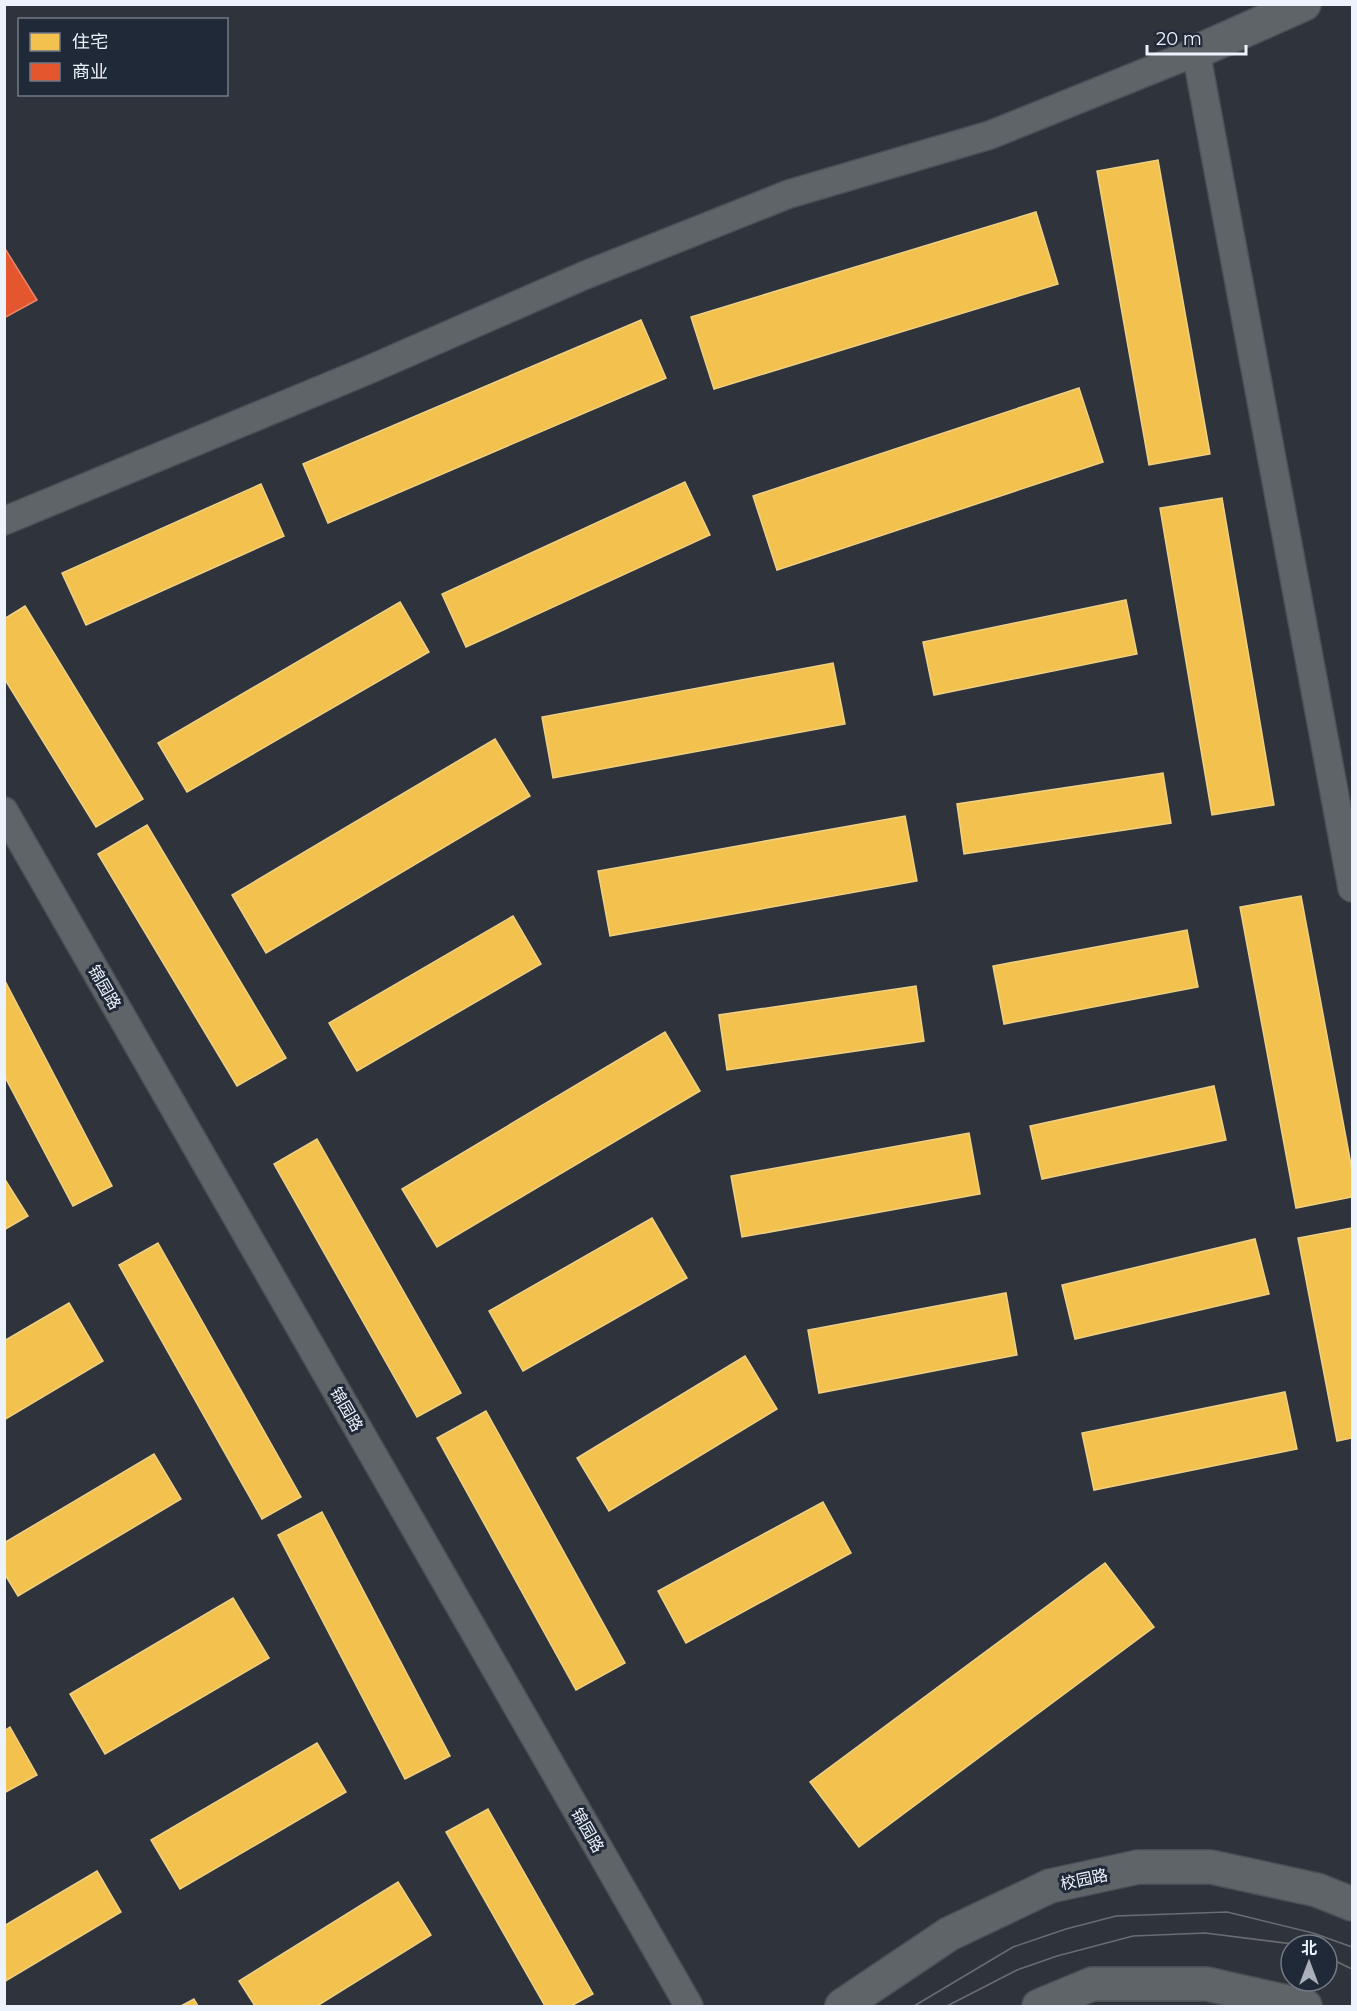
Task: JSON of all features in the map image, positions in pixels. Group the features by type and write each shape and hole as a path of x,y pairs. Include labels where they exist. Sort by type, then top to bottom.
{"street":[{"path":"4,521 366,371 583,276 767,203 990,135 1196,52 1304,4"},
{"path":"1196,52 1353,888"},
{"name":"锦园路","path":"4,811 689,2007"},
{"name":"校园路","path":"842,2007 949,1934 1050,1886 1138,1867 1211,1867 1317,1890 1353,1904"},
{"path":"1039,2007 1092,1984 1207,1984 1305,2007"}],"building: 住宅":[{"path":"1158,160 1210,454 1149,465 1097,171"},
{"path":"1036,212 1058,284 714,389 691,317"},
{"path":"641,320 666,378 328,523 303,464"},
{"path":"1079,388 1103,462 777,570 753,496"},
{"path":"685,482 710,535 466,647 442,594"},
{"path":"261,484 284,536 86,625 62,573"},
{"path":"1222,498 1274,805 1212,815 1160,508"},
{"path":"1126,600 1137,654 934,695 923,642"},
{"path":"400,602 429,652 187,792 158,743"},
{"path":"25,606 143,799 96,827 4,678 4,619"},
{"path":"833,663 845,724 553,778 542,717"},
{"path":"495,739 530,796 266,953 232,895"},
{"path":"1163,773 1171,823 964,854 957,804"},
{"path":"905,816 917,881 610,936 598,871"},
{"path":"147,825 286,1058 237,1086 98,854"},
{"path":"1301,896 1352,1170 1352,1197 1296,1208 1240,907"},
{"path":"513,916 541,964 357,1071 329,1023"},
{"path":"1187,930 1198,987 1004,1024 993,966"},
{"path":"4,979 112,1186 73,1206 4,1075"},
{"path":"916,986 924,1041 727,1070 719,1015"},
{"path":"665,1032 700,1091 437,1247 402,1189"},
{"path":"1214,1086 1226,1140 1042,1179 1030,1126"},
{"path":"969,1133 980,1194 742,1237 731,1176"},
{"path":"317,1139 461,1393 417,1417 274,1164"},
{"path":"4,1178 28,1216 4,1230"},
{"path":"652,1218 687,1278 523,1371 489,1311"},
{"path":"1352,1228 1352,1438 1337,1441 1298,1238"},
{"path":"1255,1239 1269,1294 1075,1339 1062,1285"},
{"path":"158,1243 301,1497 262,1519 119,1265"},
{"path":"1006,1293 1017,1355 819,1393 808,1330"},
{"path":"69,1303 103,1361 4,1420 4,1341"},
{"path":"745,1356 777,1409 609,1511 577,1458"},
{"path":"1285,1392 1297,1449 1094,1490 1082,1433"},
{"path":"486,1411 625,1663 576,1690 437,1438"},
{"path":"154,1454 181,1499 18,1596 4,1573 4,1543"},
{"path":"823,1502 851,1553 686,1643 658,1591"},
{"path":"322,1512 450,1756 405,1779 278,1535"},
{"path":"1105,1563 1154,1627 859,1847 810,1782"},
{"path":"233,1598 269,1658 105,1754 70,1694"},
{"path":"10,1727 37,1775 4,1793 4,1731"},
{"path":"317,1743 346,1792 180,1889 151,1840"},
{"path":"488,1809 593,1994 571,2006 545,2006 446,1832"},
{"path":"97,1871 121,1912 4,1982 4,1926"},
{"path":"398,1882 431,1935 317,2006 255,2006 239,1981"},
{"path":"194,1999 198,2006 181,2006"}],"building: 商业":[{"path":"4,247 37,300 4,318"}],"tram line":[{"path":"914,2006 1013,1947 1066,1929 1116,1916 1227,1912 1313,1933 1352,1947"},
{"path":"947,2006 1017,1970 1057,1956 1133,1936 1205,1933 1279,1942"},
{"path":"1339,1963 1352,1969"}]}
